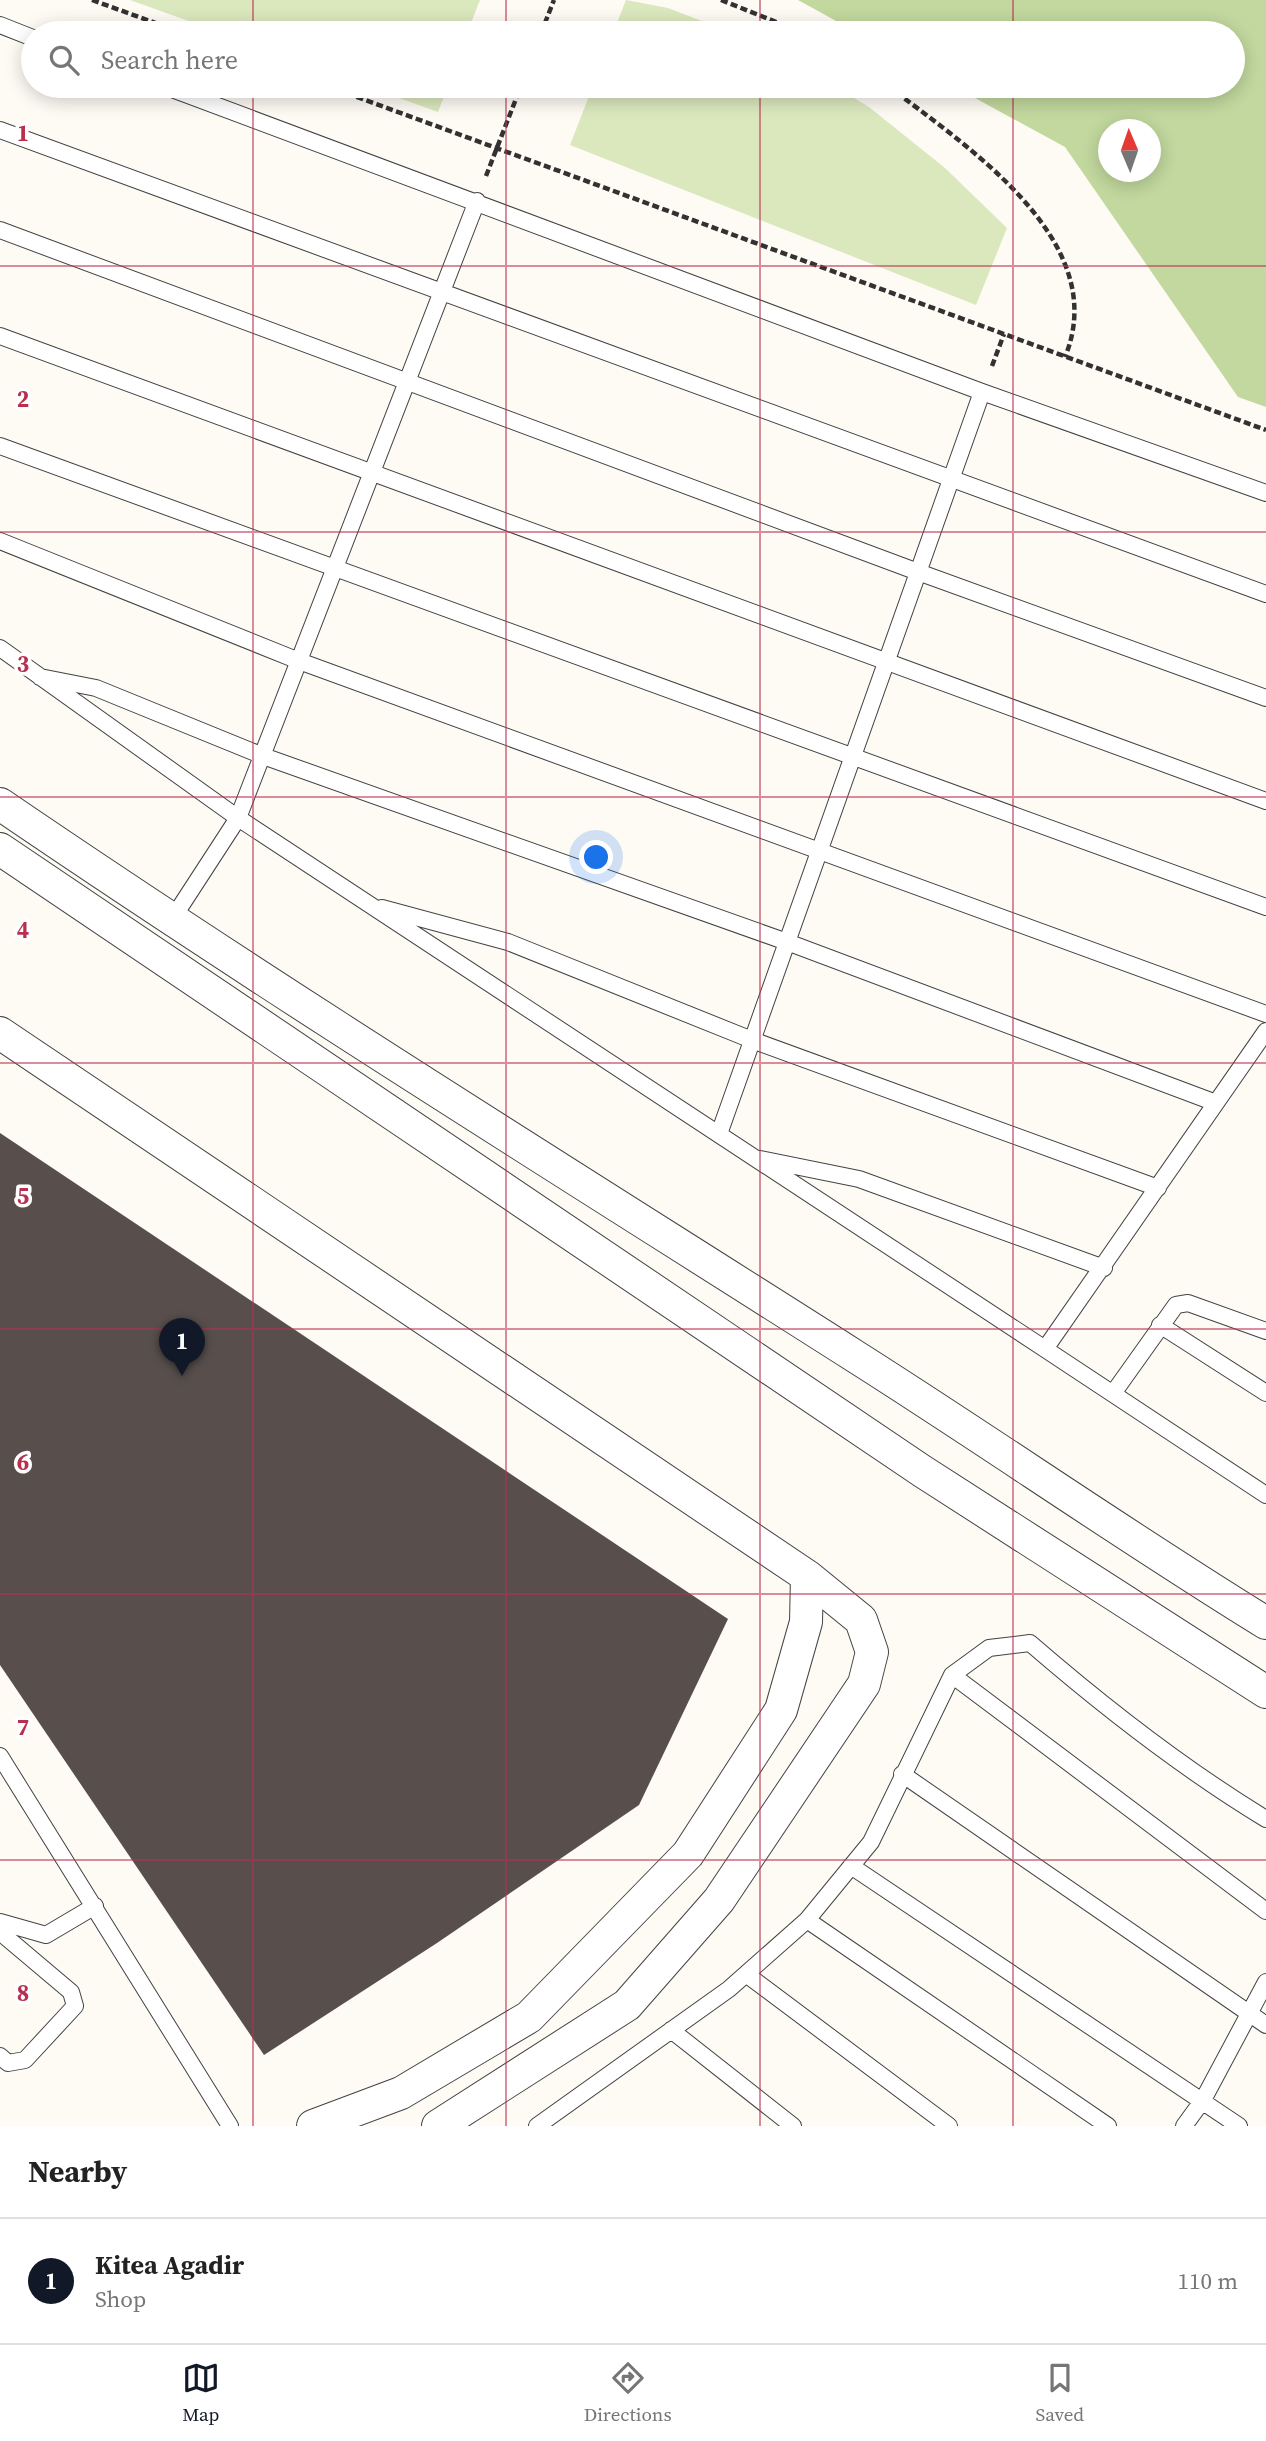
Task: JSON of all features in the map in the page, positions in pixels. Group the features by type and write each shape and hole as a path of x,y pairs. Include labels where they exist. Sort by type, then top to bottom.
{"street":[{"path":"0,804 171,921 1007,1453 1194,1579 1266,1623"},
{"path":"0,849 922,1471 1266,1692"},
{"path":"0,1033 807,1576 861,1620 872,1652 864,1684 727,1889 628,2005 438,2126"},
{"path":"313,2126 401,2093 529,2017 688,1854 780,1710 807,1622 807,1576"}],"lane":[{"path":"0,25 21,33"},
{"path":"197,98 477,201 982,393 1266,493"},
{"path":"0,130 1266,594"},
{"path":"171,921 238,818 477,201"},
{"path":"0,230 918,572 1266,698"},
{"path":"0,336 1266,801"},
{"path":"719,1134 982,393"},
{"path":"0,446 1266,907"},
{"path":"0,541 299,661 1266,1014"},
{"path":"0,648 238,818 1114,1392 1266,1495"},
{"path":"40,677 96,688 263,756 787,942 1216,1103"},
{"path":"366,903 508,942 752,1040 1158,1188"},
{"path":"1045,1349 1104,1268 1266,1031"},
{"path":"752,1157 859,1179 1104,1268"},
{"path":"1114,1392 1176,1305 1188,1303 1266,1331"},
{"path":"1160,1325 1266,1393"},
{"path":"547,2124 747,1974 807,1920 870,1842 952,1675 989,1648 1030,1643 1079,1686 1212,1786 1266,1818"},
{"path":"952,1675 1266,1911"},
{"path":"0,1756 230,2126"},
{"path":"902,1774 1266,2025"},
{"path":"851,1866 1239,2126"},
{"path":"0,1922 46,1935 95,1906"},
{"path":"807,1920 1108,2126"},
{"path":"0,1932 71,1992 75,2006 25,2060 8,2063 0,2056"},
{"path":"747,1974 949,2126"},
{"path":"1184,2126 1203,2100 1266,1982"},
{"path":"671,2030 793,2126"}],"path":[{"path":"92,0 150,21"},
{"path":"546,21 554,0"},
{"path":"721,0 774,21"},
{"path":"360,98 1266,430"},
{"path":"477,201 516,98"},
{"path":"903,98 1007,181 1042,224 1072,279 1074,327 1065,357"}],"green space":[{"path":"130,0 480,0 472,21 189,21"},
{"path":"626,0 668,8 702,21 618,21"},
{"path":"798,0 1266,0 1266,407 1238,397 1065,147 975,98 1245,98 1245,21 836,21"},
{"path":"399,98 443,98 438,112"},
{"path":"588,98 854,98 945,168 1007,228 976,305 570,145"}],"building":[{"path":"0,1133 728,1619 639,1805 437,1943 264,2055 0,1665"}],"place":[{"name":"Kitea Agadir","path":"182,1376"}]}
